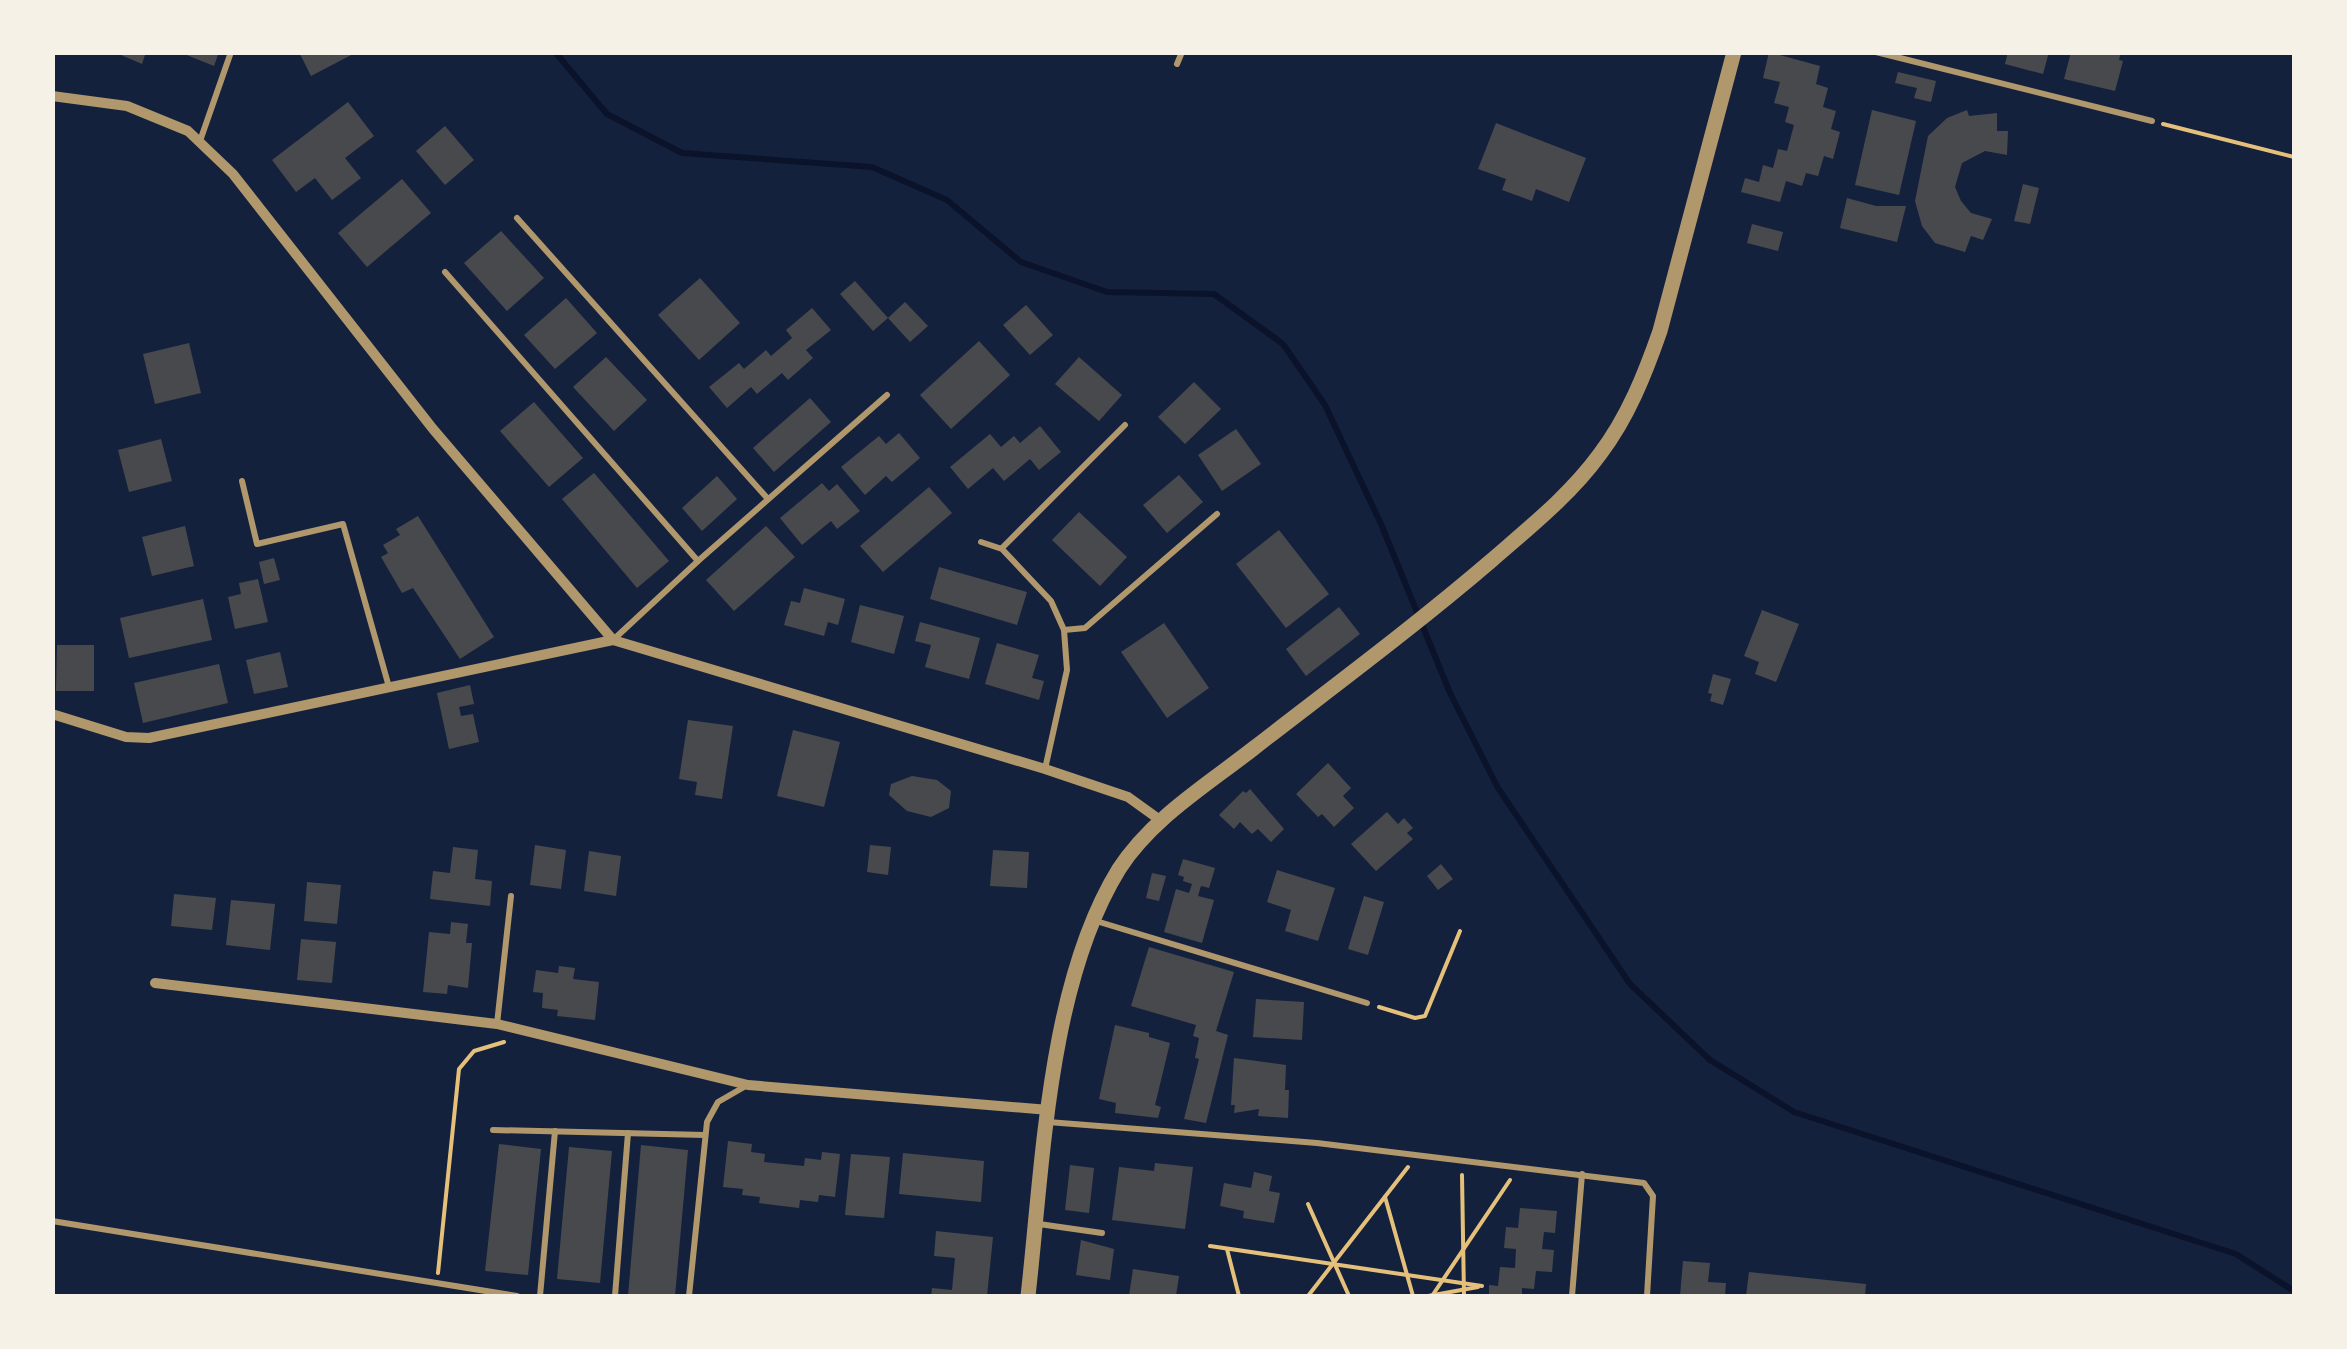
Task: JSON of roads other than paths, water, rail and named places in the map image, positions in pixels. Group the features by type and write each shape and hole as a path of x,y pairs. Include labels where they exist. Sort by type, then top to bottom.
{"street":[{"path":"1028,1296 1049,1116 1069,998 1092,920 1121,867 1160,820 1443,602 1557,503 1600,455 1645,374 1660,331 1734,52"},
{"path":"52,96 127,106 188,131 233,174 433,429 613,640"},
{"path":"52,714 126,736 148,738 613,640 1045,769 1128,797 1160,820"},
{"path":"156,983 498,1024 748,1085 1049,1116"}],"lane":[{"path":"200,143 231,52"},
{"path":"1178,64 1182,52"},
{"path":"1876,52 2152,121"},
{"path":"518,218 768,498"},
{"path":"445,272 698,560"},
{"path":"613,640 886,395"},
{"path":"1002,549 1125,425"},
{"path":"242,481 257,544 344,524 389,687"},
{"path":"1064,630 1085,628 1217,514"},
{"path":"981,542 1002,549 1051,601 1064,630 1068,670 1045,769"},
{"path":"498,1024 511,896"},
{"path":"1092,920 1367,1003"},
{"path":"690,1296 707,1122 718,1102 748,1085"},
{"path":"1049,1116 1636,1181 1650,1189 1653,1209 1647,1296"},
{"path":"494,1130 705,1136"},
{"path":"540,1296 554,1132"},
{"path":"616,1296 628,1134"},
{"path":"1572,1296 1582,1174"},
{"path":"52,1221 517,1296"},
{"path":"1036,1224 1102,1233"}],"waterway":[{"path":"555,52 607,114 682,153 872,167 947,200 1021,262 1107,292 1214,294 1283,344 1325,405 1381,524 1450,693 1498,788 1630,984 1710,1060 1794,1112 2236,1254 2294,1291"}]}
